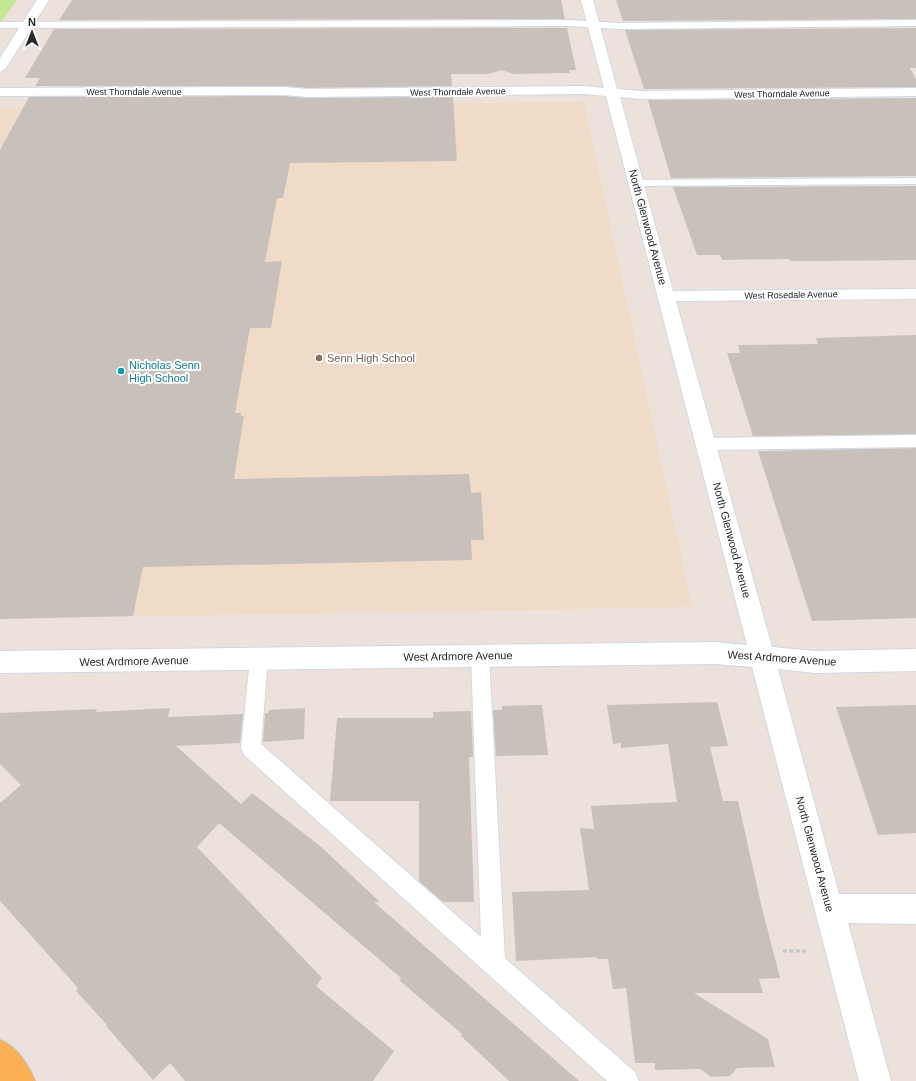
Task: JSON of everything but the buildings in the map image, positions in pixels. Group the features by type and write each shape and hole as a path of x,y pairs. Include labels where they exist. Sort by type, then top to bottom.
{"main road":[{"path":"0,1056 19,1081"}],"street":[{"path":"0,68 43,0"},
{"name":"North Glenwood Avenue","path":"587,0 875,1081"},
{"name":"West Thorndale Avenue","path":"0,92 284,91 308,93 584,90 657,95 916,92"},
{"name":"West Rosedale Avenue","path":"666,296 916,294"},
{"name":"West Ardmore Avenue","path":"0,662 715,653 815,662 916,660"},
{"path":"830,908 916,909"}],"lane":[{"path":"0,25 594,24 619,26 916,23"},
{"path":"636,183 916,181"},
{"path":"706,444 916,441"},
{"path":"480,656 494,964"},
{"path":"259,659 251,748 626,1081"}],"path":[{"path":"783,951 808,951"}],"shaded area":[{"name":"Senn High School","path":"584,102 692,607 0,619 0,108"}],"green space":[{"path":"0,0 17,0 1,22 0,22"}],"place":[{"name":"Senn High School","path":"319,358"},
{"name":"Nicholas Senn High School","path":"121,371"}]}
